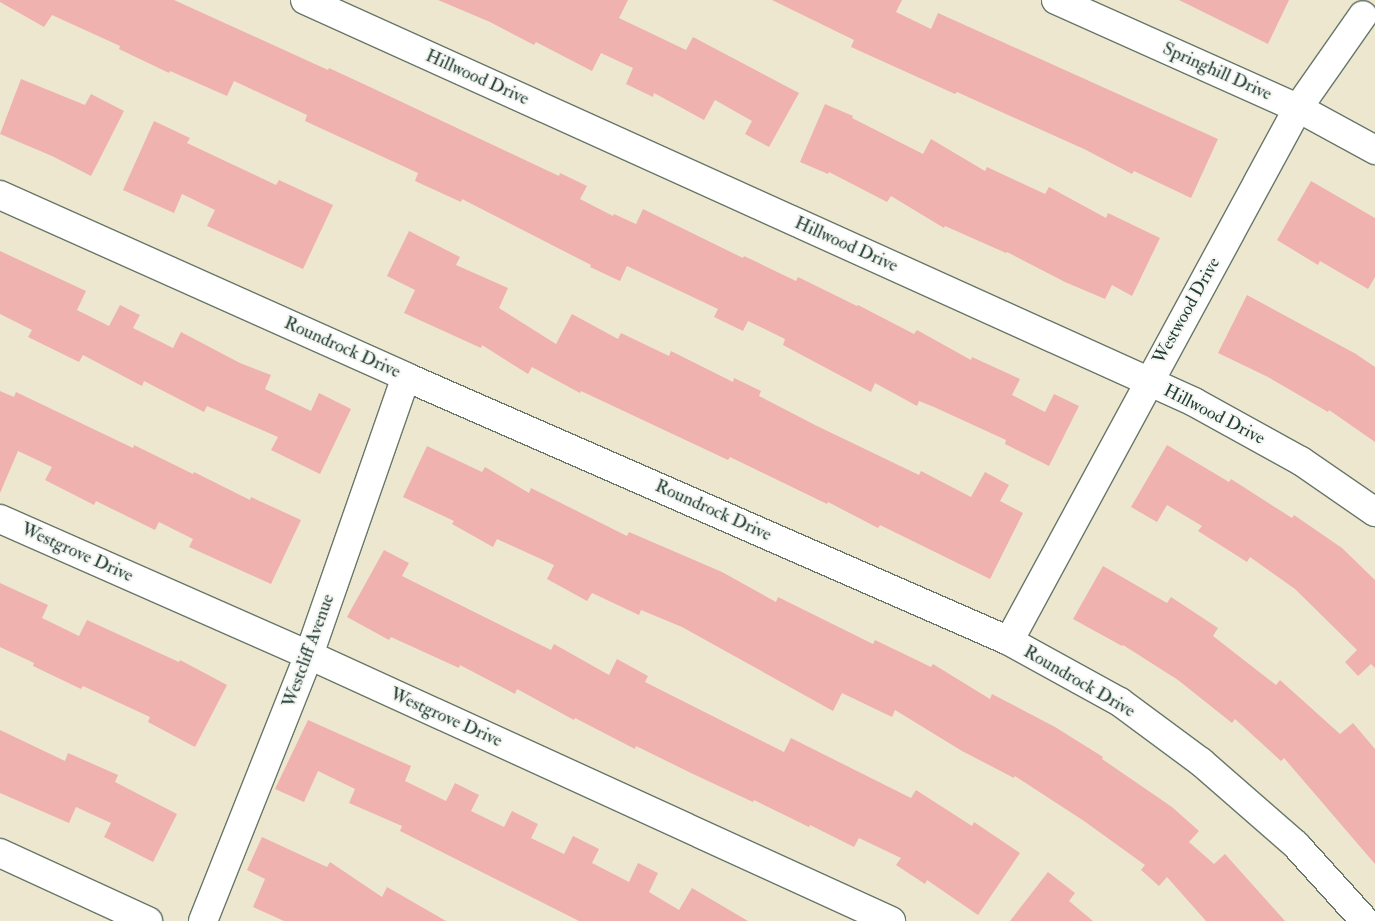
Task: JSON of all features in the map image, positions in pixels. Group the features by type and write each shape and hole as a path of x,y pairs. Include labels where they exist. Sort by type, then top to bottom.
{"street":[{"name":"Hillwood Drive","path":"306,0 1194,402 1267,441 1337,485 1375,512"},
{"name":"Springhill Drive","path":"1056,0 1298,108 1375,150"},
{"name":"Westwood Drive","path":"1009,641 1298,108 1363,14"},
{"name":"Roundrock Drive","path":"0,195 406,378 1009,641 1120,702 1201,762 1296,845 1364,921"},
{"name":"Westcliff Avenue","path":"203,921 309,656 406,378"},
{"name":"Westgrove Drive","path":"0,519 309,656 891,921"},
{"path":"0,854 148,921"}],"building":[{"path":"0,0 174,0 328,70 329,68 559,176 560,173 587,186 580,199 613,216 614,214 636,224 643,209 743,258 744,256 796,281 798,277 914,334 917,330 971,360 972,357 1020,379 1012,395 1045,412 1054,394 1079,406 1049,466 1005,444 1006,440 934,407 919,401 917,406 875,383 871,392 783,345 785,339 748,321 743,331 714,317 718,309 627,266 620,281 590,267 591,265 462,199 461,202 415,181 418,173 305,121 307,115 234,81 227,96 170,71 169,73 119,49 120,46 52,15 44,27 0,2"},
{"path":"438,0 628,0 619,18 686,50 693,37 799,93 769,147 745,134 752,121 715,100 704,120 654,93 653,97 626,84 633,68 601,53 592,71 536,42 534,45 490,22"},
{"path":"772,0 902,0 896,12 931,29 938,13 1218,139 1191,198 1134,171 1132,174 1084,149 851,47 854,40"},
{"path":"1179,0 1289,0 1268,44"},
{"path":"21,79 85,105 91,94 124,111 91,176 52,156 0,134"},
{"path":"825,104 853,116 852,118 923,154 931,139 985,171 987,167 1045,194 1049,187 1106,218 1108,213 1160,238 1132,296 1112,285 1105,299 1065,282 1007,252 945,226 944,228 891,196 887,202 829,172 828,174 800,162"},
{"path":"154,121 190,138 187,143 276,185 279,180 333,205 303,269 207,226 215,210 182,194 174,213 123,190"},
{"path":"1311,181 1375,218 1375,277 1368,289 1320,261 1318,265 1277,240"},
{"path":"409,231 460,257 456,265 508,288 499,308 556,344 572,314 618,339 621,333 669,356 671,351 733,382 734,378 761,391 759,396 815,425 919,475 921,471 971,497 985,472 1009,485 1000,501 1023,513 990,579 880,525 878,528 828,502 827,504 730,457 728,460 581,391 580,393 532,367 528,374 482,345 481,348 404,313 415,290 387,276"},
{"path":"0,251 86,291 77,310 109,326 120,305 140,315 133,328 173,348 181,332 240,363 271,375 265,389 311,411 319,393 351,409 320,474 271,450 278,437 207,406 204,412 144,381 142,386 83,355 79,362 28,337 32,330 0,314"},
{"path":"1247,295 1356,354 1375,367 1375,442 1329,410 1328,412 1268,377 1218,353"},
{"path":"0,391 14,397 16,392 133,448 134,445 250,500 251,497 301,520 271,584 189,547 193,539 159,522 155,530 96,501 94,505 45,480 52,467 18,451 0,493"},
{"path":"1167,445 1229,482 1231,479 1292,518 1294,515 1342,548 1375,580 1375,668 1371,664 1358,676 1345,662 1357,650 1295,589 1250,557 1247,562 1198,531 1202,526 1167,505 1157,522 1131,507"},
{"path":"427,446 482,472 485,467 529,493 531,488 627,536 629,532 722,572 776,602 778,597 873,644 875,640 931,667 933,664 990,699 992,694 1055,727 1103,757 1102,759 1172,807 1199,831 1189,842 1214,864 1225,854 1285,921 1206,921 1167,877 1159,886 1141,870 1145,865 1084,821 1015,776 1014,778 962,751 895,710 892,717 842,693 833,711 682,627 641,610 639,615 592,593 587,601 547,579 554,565 497,539 493,547 452,524 454,521 403,497"},
{"path":"384,550 409,563 402,576 551,650 554,644 609,675 617,659 648,676 645,682 784,752 791,738 911,798 916,790 972,826 974,822 1020,853 978,915 927,880 925,884 896,865 901,858 859,838 854,847 754,800 753,802 636,746 635,749 575,718 574,720 517,689 515,694 460,665 459,668 391,637 389,640 347,617"},
{"path":"1103,566 1167,603 1171,597 1218,628 1213,636 1276,685 1280,680 1340,734 1353,723 1375,749 1375,864 1284,758 1281,761 1235,719 1232,723 1178,680 1123,645 1073,619"},
{"path":"0,583 48,605 42,618 79,636 87,620 179,662 180,660 227,685 195,747 148,722 150,717 83,686 81,689 33,666 34,663 0,647"},
{"path":"308,720 411,766 405,781 446,801 455,783 479,795 471,811 504,827 512,811 538,824 531,838 564,854 573,836 599,849 592,863 629,882 638,863 658,873 649,892 679,910 692,888 748,921 579,921 400,831 402,826 349,803 355,789 318,771 304,802 275,789"},
{"path":"0,730 65,761 68,753 118,775 115,782 177,814 153,862 104,837 111,823 76,807 69,823 0,793"},
{"path":"262,837 327,867 330,862 382,897 387,887 446,921 284,921 253,907 265,879 247,870"},
{"path":"1048,872 1075,893 1069,901 1093,921 1010,921"}]}
